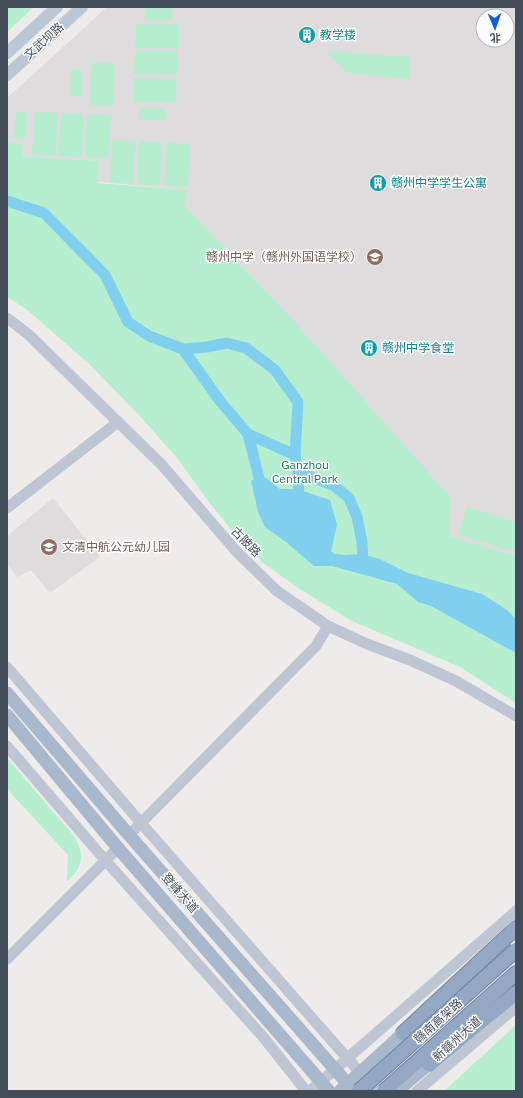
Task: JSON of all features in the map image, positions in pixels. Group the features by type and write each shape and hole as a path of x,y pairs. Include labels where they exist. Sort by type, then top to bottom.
{"highway":[{"path":"403,1033 516,928"},
{"name":"赣南高架路","path":"350,1089 516,950"},
{"name":"赣南高架路","path":"384,1091 516,973"},
{"path":"429,1064 516,993"}],"main road":[{"name":"文武坝路","path":"7,53 57,7"},
{"name":"文武坝路","path":"7,75 82,7"},
{"name":"登峰大道","path":"7,693 350,1089"},
{"name":"登峰大道","path":"7,715 118,848 325,1086"},
{"path":"350,1089 360,1072 516,934"},
{"name":"新赣州大道","path":"397,1091 516,986"}],"street":[{"name":"古陂路","path":"7,318 28,334 162,465 236,551 277,591 328,626 456,681 516,716"},
{"path":"7,508 118,422"},
{"path":"129,835 316,646 328,626"},
{"path":"7,667 141,823 376,1091"},
{"path":"7,746 105,860 264,1038 306,1091"},
{"path":"7,959 118,848"},
{"path":"310,1091 325,1086 334,1070 347,1058 516,911"},
{"path":"417,1091 516,1007"}],"shaded area":[{"name":"赣州中学（赣州外国语学校）","path":"107,7 516,7 516,556 449,536 283,309 185,206 188,190 98,182 98,161 22,156 23,144 7,142 7,98"},
{"name":"文清中航公元幼儿园","path":"53,498 100,557 50,593 31,570 17,577 7,563 7,536"}],"green space":[{"path":"7,7 34,7 7,32"},
{"path":"145,8 172,8 172,20 145,20"},
{"path":"136,24 179,24 179,48 135,48"},
{"path":"135,51 178,51 178,75 134,74"},
{"path":"326,51 410,57 409,79 348,73"},
{"path":"92,62 115,63 113,106 89,105"},
{"path":"71,69 82,70 81,96 70,95"},
{"path":"133,78 177,79 176,102 133,102"},
{"path":"139,108 165,108 165,120 139,119"},
{"path":"35,111 58,113 56,156 32,154"},
{"path":"16,112 27,112 26,139 14,138"},
{"path":"61,113 84,114 82,157 58,156"},
{"path":"87,114 111,115 108,158 85,157"},
{"path":"112,140 136,141 133,184 110,182"},
{"path":"139,141 162,142 160,185 137,184"},
{"name":"Ganzhou Central Park","path":"7,142 23,144 22,156 99,161 98,183 188,190 185,206 283,309 451,498 449,536 516,556 516,703 460,667 352,621 298,588 262,562 238,538 209,502 177,458 139,415 88,363 26,309 7,297"},
{"path":"167,142 190,144 188,187 164,185"},
{"path":"467,507 516,522 515,552 458,534"},
{"path":"7,758 73,835 80,848 80,865 73,876 67,881 68,855 7,789"},
{"path":"516,1025 516,1091 444,1091"}],"water":[{"path":"260,476 266,478 280,489 297,489 330,500 337,525 331,551 335,554 360,554 380,559 408,573 482,594 507,610 516,619 516,653 431,606 418,602 397,584 332,566 314,566 286,542 265,527 258,512 251,481"}],"waterway":[{"path":"7,201 44,213 105,275 128,322 149,336 183,349 207,347 227,343 246,348 275,370 298,402 295,455 298,472 299,503"},
{"path":"183,349 220,401 248,434 295,455"},
{"path":"248,434 260,482 267,489"},
{"path":"298,472 333,485 349,498 357,517 362,542 363,562"}],"place":[{"name":"教学楼","path":"307,35"},
{"name":"赣州中学学生公寓","path":"378,183"},
{"name":"赣州中学（赣州外国语学校）","path":"375,257"},
{"name":"赣州中学食堂","path":"369,348"},
{"name":"文清中航公元幼儿园","path":"49,547"}]}
